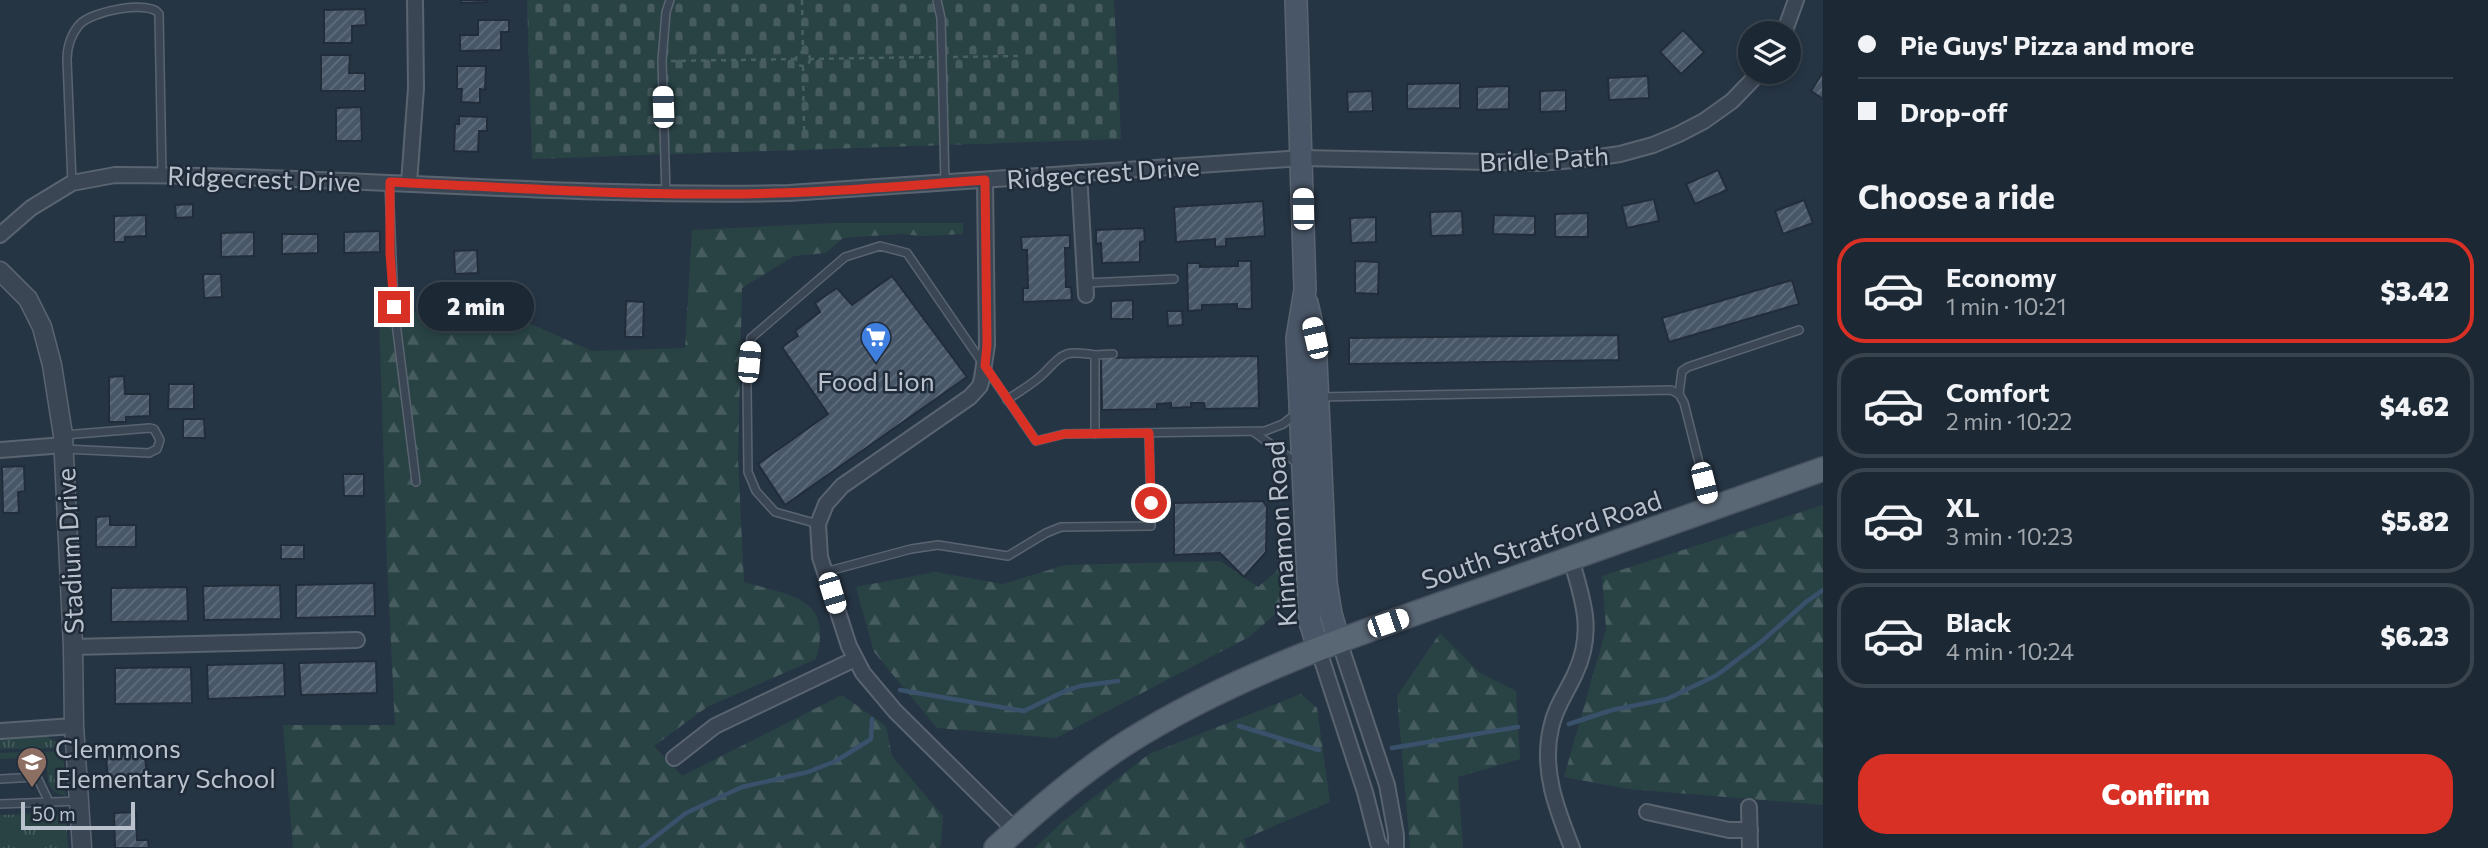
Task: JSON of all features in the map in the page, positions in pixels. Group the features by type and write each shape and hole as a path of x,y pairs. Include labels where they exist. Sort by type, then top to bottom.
{"main road":[{"name":"Kinnamon Road","path":"1296,0 1304,290 1297,338 1310,622 1329,645"},
{"name":"Kinnamon Road","path":"1304,290 1315,338 1326,583 1331,614 1329,645"},
{"name":"South Stratford Road","path":"996,848 1099,762 1137,736 1213,695 1329,645 1823,470"}],"street":[{"path":"409,183 416,88 415,0"},
{"path":"1788,21 1796,0"},
{"name":"Bridle Path","path":"1302,158 1538,163 1620,154 1653,145 1704,121 1732,101 1748,84"},
{"name":"Ridgecrest Drive","path":"0,235 31,208 72,183 115,175 390,182 666,194 789,193 1302,158"},
{"path":"1079,173 1086,289"},
{"path":"985,180 987,345 980,386 970,397 842,486 826,504 818,524 820,557 824,572 855,659 873,686 895,710 1015,830"},
{"name":"Stadium Drive","path":"0,271 28,299 42,327 52,365 64,443 74,726 82,848"},
{"path":"0,450 64,443"},
{"path":"1571,559 1586,610 1586,629 1575,674 1560,700 1550,730 1549,774 1553,800 1572,848"},
{"path":"73,647 357,640"},
{"name":"Kinnamon Road","path":"1329,645 1387,785 1396,848"},
{"name":"Kinnamon Road","path":"1329,645 1378,843 1382,848"},
{"path":"674,758 715,726 855,659"},
{"path":"0,732 74,726"},
{"path":"1365,792 1387,785"},
{"path":"1749,807 1750,848"},
{"path":"1647,813 1730,830 1749,830"}],"lane":[{"path":"72,183 67,61 67,48 71,37 78,26 92,14 139,0 153,3 158,7 159,14 162,175"},
{"path":"666,194 662,61 666,12 670,0"},
{"path":"937,0 943,57 945,182"},
{"path":"390,182 390,253 395,319 415,482"},
{"path":"818,524 775,512 756,491 748,472 747,386 751,338 845,257 880,246 907,253 1036,441 1065,434 1255,432 1275,428 1300,410"},
{"path":"1086,289 1174,279"},
{"path":"1679,394 1682,371 1688,367 1798,330"},
{"path":"1007,400 1042,376 1056,358 1074,352 1113,354"},
{"path":"1095,355 1095,434"},
{"path":"1318,397 1659,388 1671,390 1679,394 1684,403 1711,509"},
{"path":"150,428 154,429 160,440 157,449 149,453 64,443 150,428"},
{"path":"1255,432 1284,451 1303,468"},
{"path":"824,572 911,549 938,545 1008,556 1061,527 1151,526 1149,433"},
{"path":"0,779 37,777 49,802"},
{"path":"0,804 79,801"}],"path":[{"path":"802,0 803,53"},
{"path":"797,53 803,53 809,53 810,65 798,66 797,53"},
{"path":"809,59 1021,56"},
{"path":"662,61 797,59"},
{"path":"803,65 804,131"}],"green space":[{"path":"527,0 1114,0 1121,139 532,159"},
{"path":"833,223 963,223 963,234 899,234 843,238 826,253 794,256 742,288 738,459 744,582 792,596 814,611 819,623 820,638 816,659 707,707 654,746 682,776 842,695 886,726 892,756 943,816 939,848 293,848 283,725 395,725 379,315 485,304 592,351 685,348 692,230"},
{"path":"1823,505 1823,805 1628,789 1564,777 1606,629 1602,576"},
{"path":"1285,546 1281,609 1249,637 1056,738 937,728 874,652 856,587 935,572 1003,584 1065,565 1220,561 1258,587 1277,571 1280,549"},
{"path":"1440,633 1480,673 1516,691 1520,759 1458,777 1463,848 1410,848 1397,696"},
{"path":"1301,694 1317,708 1330,802 1244,839 1247,848 1035,848 1061,823 1149,754"},
{"path":"46,736 62,748 0,749 0,739"},
{"path":"63,751 66,796 50,786 46,757 0,759 0,753"},
{"path":"37,814 63,817 66,821 68,848 0,848 0,815"}],"building":[{"path":"461,0 487,0 487,2 461,3"},
{"path":"365,9 366,25 352,26 352,43 324,43 324,10"},
{"path":"478,20 509,20 509,32 501,32 501,50 460,51 460,35 478,35"},
{"path":"1683,30 1704,52 1681,74 1660,52"},
{"path":"321,55 350,55 349,73 365,73 365,91 321,91"},
{"path":"457,66 486,66 485,90 480,89 480,103 461,102 462,89 457,89"},
{"path":"1823,72 1823,99 1811,91"},
{"path":"1648,76 1649,98 1609,100 1608,78"},
{"path":"1460,83 1460,108 1407,109 1407,84"},
{"path":"1509,86 1509,109 1477,110 1477,87"},
{"path":"1566,90 1566,111 1540,112 1540,91"},
{"path":"1372,91 1373,111 1348,112 1347,92"},
{"path":"361,107 362,141 336,141 336,108"},
{"path":"459,116 487,117 487,131 479,131 478,152 454,151 455,124 459,124"},
{"path":"1718,170 1727,190 1695,204 1686,184"},
{"path":"1654,199 1659,221 1627,228 1622,206"},
{"path":"1804,200 1813,223 1783,234 1775,211"},
{"path":"1263,201 1265,236 1226,239 1226,246 1215,247 1215,239 1176,242 1174,207"},
{"path":"193,204 193,217 176,218 175,205"},
{"path":"1462,211 1463,235 1431,236 1430,212"},
{"path":"1588,213 1588,237 1555,237 1555,214"},
{"path":"146,215 146,236 125,237 125,242 114,242 114,216"},
{"path":"1494,215 1535,216 1535,235 1493,234"},
{"path":"1376,217 1376,242 1351,243 1350,218"},
{"path":"1144,228 1145,241 1140,242 1140,262 1102,263 1101,243 1096,244 1096,230"},
{"path":"380,231 380,252 344,253 344,232"},
{"path":"254,232 254,256 221,257 221,233"},
{"path":"282,234 318,234 318,253 282,254"},
{"path":"1070,235 1070,248 1065,248 1066,287 1071,287 1072,300 1023,302 1023,288 1028,288 1027,250 1022,250 1021,237"},
{"path":"477,250 478,273 455,274 454,251"},
{"path":"1238,261 1251,261 1252,309 1237,309 1237,304 1202,305 1202,310 1188,311 1187,263 1200,263 1200,267 1238,266"},
{"path":"1355,261 1379,262 1378,294 1355,293"},
{"path":"203,274 221,274 222,297 204,298"},
{"path":"892,276 967,377 785,505 758,464 828,414 782,347 798,336 795,331 820,312 815,303 837,288 852,305"},
{"path":"1792,280 1799,304 1669,342 1662,318"},
{"path":"1133,300 1133,319 1111,319 1111,301"},
{"path":"626,301 644,302 643,337 625,337"},
{"path":"1167,311 1182,311 1183,325 1168,326"},
{"path":"1618,335 1619,360 1349,364 1349,338"},
{"path":"1258,356 1259,408 1205,409 1204,403 1191,403 1191,407 1171,408 1171,403 1157,404 1157,409 1102,410 1101,358"},
{"path":"124,376 125,394 150,394 150,416 126,417 126,422 109,422 109,377"},
{"path":"169,384 194,384 194,409 168,409"},
{"path":"183,419 204,419 205,438 183,438"},
{"path":"24,466 25,491 18,492 19,513 3,513 2,467"},
{"path":"343,474 364,474 364,496 344,496"},
{"path":"1263,501 1267,507 1266,552 1244,577 1220,553 1174,555 1174,503"},
{"path":"110,516 110,525 136,525 136,547 96,547 96,517"},
{"path":"281,545 304,545 304,559 281,559"},
{"path":"374,583 375,616 296,618 296,585"},
{"path":"280,585 281,619 204,620 203,586"},
{"path":"187,587 188,621 111,622 111,588"},
{"path":"376,661 377,693 301,695 299,663"},
{"path":"284,663 285,696 208,699 207,665"},
{"path":"191,667 192,703 115,704 115,668"},
{"path":"145,753 147,781 108,783 106,755"},
{"path":"136,812 137,840 148,840 149,848 115,848 114,813"}],"waterway":[{"path":"1569,724 1612,710 1667,699 1717,675 1823,590"},
{"path":"900,690 1024,711 1080,686 1118,681"},
{"path":"641,848 686,813 742,787 808,772 836,761 871,739 872,719"},
{"path":"1239,726 1319,750"},
{"path":"1392,748 1518,727"}],"place":[{"name":"Food Lion","path":"876,364"},
{"name":"Clemmons Elementary School","path":"32,789"}],"route":[{"path":"394,307 390,253 390,182 666,194 725,194 789,193 985,180 985,366 1036,441 1065,434 1149,433 1151,503"}]}
